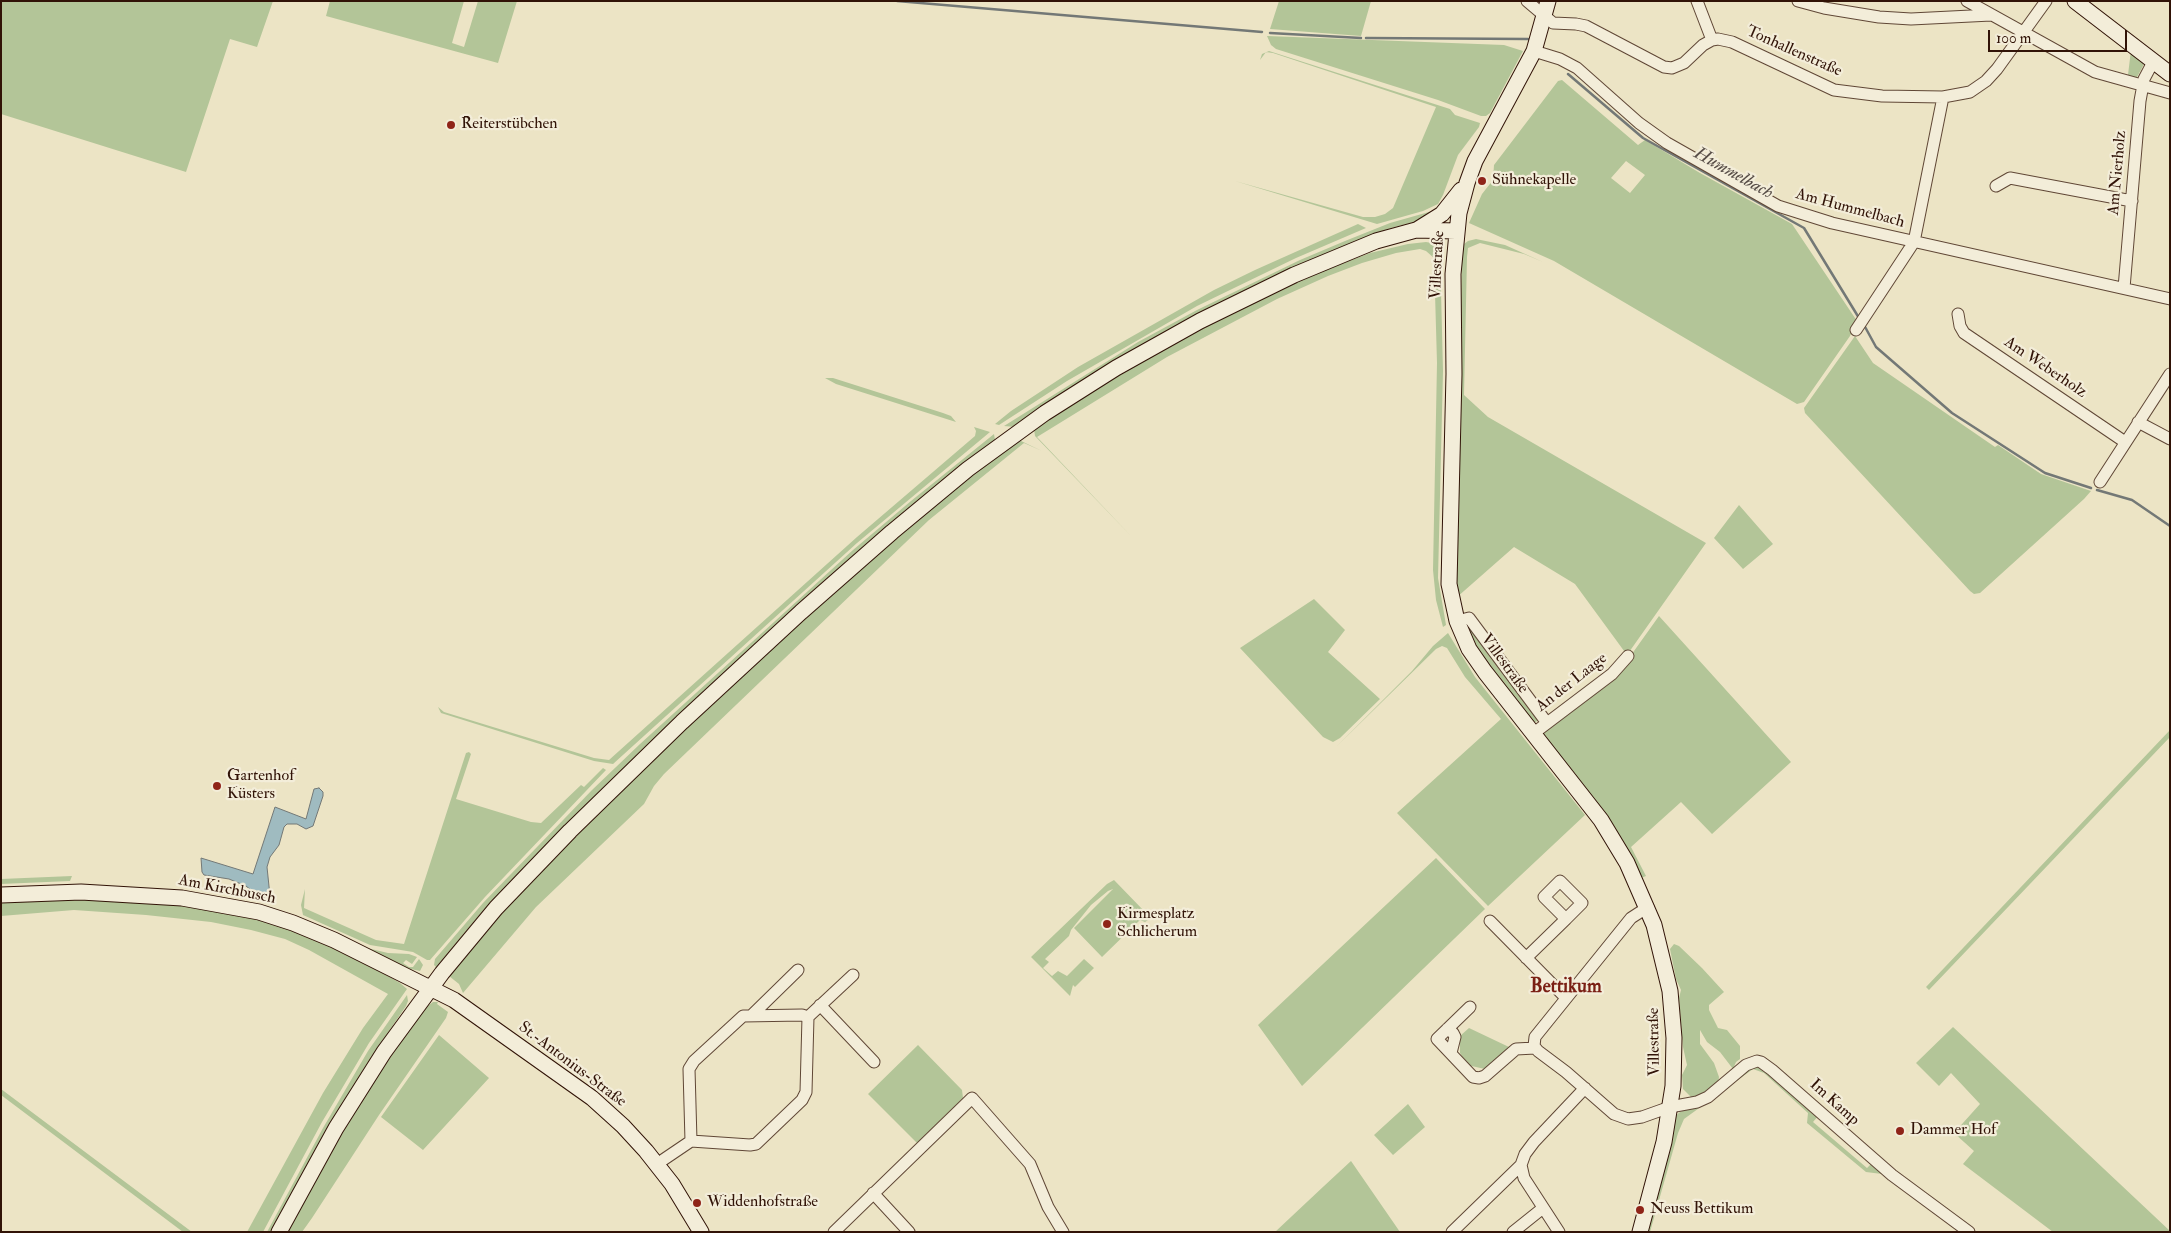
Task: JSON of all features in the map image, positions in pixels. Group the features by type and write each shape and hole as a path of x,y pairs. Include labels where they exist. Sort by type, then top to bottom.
{"main road":[{"name":"Villestraße","path":"1548,1 1534,52 1475,161 1467,182 1456,231 1453,274 1454,374 1450,594 1461,633 1476,659 1609,831 1648,907 1664,961 1672,1007 1674,1047 1670,1107 1662,1150 1640,1232"},
{"path":"2075,1 2170,74"},
{"path":"279,1232 311,1171 349,1106 384,1052 430,988 521,880 623,778 823,592 968,469 1068,398 1123,364 1200,321 1317,265 1376,241 1416,230 1442,214 1467,182"},
{"path":"1416,230 1456,231"},
{"name":"Am Kirchbusch","path":"1,895 59,892 145,895 182,898 243,908 311,930 430,988"},
{"name":"St.-Antonius-Straße","path":"430,988 462,1006 592,1098 623,1126 657,1164 701,1232"}],"street":[{"path":"1527,1 1553,23 1586,26 1658,65 1668,68 1684,64 1703,45 1712,40 1697,1"},
{"path":"1798,1 1824,8 1879,17 1910,19 1991,15"},
{"path":"1967,1 2095,72 2170,93"},
{"name":"Tonhallenstraße","path":"1712,40 1732,42 1778,62 1821,85 1842,92 1882,96 1943,97 1966,94 1981,86 1997,69 2046,1"},
{"name":"Am Hummelbach","path":"1534,52 1560,59 1577,68 1662,140 1766,200 1807,216 2170,299"},
{"name":"Am Nierholz","path":"2124,288 2142,86 2147,71 2153,62"},
{"path":"1856,330 1914,242 1943,97"},
{"path":"1996,186 2010,178 2132,201"},
{"name":"Am Weberholz","path":"1958,314 1960,326 1964,333 2125,442"},
{"path":"2100,482 2170,374"},
{"path":"2138,422 2170,439"},
{"path":"1457,621 1469,618 1547,723"},
{"name":"An der Laage","path":"1534,733 1612,674 1628,656"},
{"path":"1535,1048 1535,1037 1566,998 1631,918 1648,907"},
{"path":"1526,958 1566,919"},
{"path":"1490,921 1566,998"},
{"path":"752,1015 798,970"},
{"path":"657,1164 690,1142 754,1145 802,1100 806,1092 808,1017 853,974"},
{"path":"820,1005 874,1062"},
{"path":"1470,1007 1437,1039 1470,1074 1479,1078 1486,1076 1516,1049 1535,1048 1614,1114 1625,1118 1642,1117 1670,1107"},
{"path":"690,1142 690,1066 738,1018 752,1015 802,1015 808,1017"},
{"name":"Im Kamp","path":"1670,1107 1698,1102 1746,1065 1756,1061 1761,1062 1892,1175 1969,1232"},
{"path":"1452,1232 1521,1165 1525,1154 1534,1142 1585,1088"},
{"path":"834,1232 972,1098 1030,1164 1048,1207 1063,1232"},
{"path":"1521,1165 1524,1178 1559,1232"},
{"path":"873,1193 909,1232"},
{"path":"1513,1232 1543,1208"}],"green space":[{"path":"1,1 273,1 257,47 230,39 186,172 1,114"},
{"path":"330,1 464,1 452,43 464,47 478,1 517,1 498,63 326,16"},
{"path":"1279,1 1371,1 1361,36 1270,29"},
{"path":"1267,36 1504,45 1523,51 1490,113 1486,116 1481,116 1438,100 1276,49 1271,45"},
{"path":"2131,50 2144,64 2136,79 2128,75"},
{"path":"1269,51 1450,109 1455,115 1480,123 1458,155 1438,204 1423,211 1377,224 1235,181 1363,217 1375,217 1385,214 1393,208 1436,107 1266,52"},
{"path":"1562,80 1638,145 1645,140 1792,224 1857,321 1850,336 1804,402 1797,404 1554,261 1469,223 1482,194 1493,180 1494,165 1558,81","holes":["1626,161 1645,175 1630,193 1611,178"]},
{"path":"1436,210 1429,218 1391,228 1347,246 1015,427 1004,426 1138,342 1197,310 1300,260 1345,241 1390,223"},
{"path":"1358,224 1366,228 1296,258 1197,306 1067,381 999,425 995,424 1011,411 1078,367 1214,290"},
{"path":"1476,239 1505,245 1543,262 1524,254 1480,243 1468,248 1464,395 1488,417 1706,543 1627,655 1575,584 1514,547 1456,598 1462,251 1464,244"},
{"path":"1426,242 1440,246 1443,371 1438,578 1446,625 1443,627 1436,600 1433,570 1437,363 1434,258 1426,251 1420,249 1396,253 1362,263 1277,299 1167,357 1037,437 1131,536 1035,436 1034,429 1090,392 1169,345 1288,284 1370,253 1408,244"},
{"path":"1855,336 1873,363 1995,447 1998,445 2041,474 2091,491 1980,593 1974,594 1970,591 1805,413 1804,408"},
{"path":"825,378 833,378 943,413 951,416 956,422 836,384"},
{"path":"974,427 990,432 857,543 613,764 594,761 441,713 438,707 444,712 594,758 609,760 857,537 975,436 976,431"},
{"path":"994,434 995,440 520,874 482,912 436,967 434,965 435,959 483,903 592,790 640,744 853,550"},
{"path":"1019,440 1042,451 1024,443 929,520 664,774 654,786 644,804 536,907 463,993 459,984 449,976 518,893 609,800 829,595 954,489"},
{"path":"1739,505 1773,544 1743,569 1714,538"},
{"path":"1314,599 1345,630 1328,652 1380,699 1340,738 1333,742 1323,737 1240,648"},
{"path":"1659,616 1791,762 1712,834 1681,802 1631,847 1646,876 1641,878 1615,828 1543,736 1543,732 1619,672"},
{"path":"1463,623 1469,623 1537,721 1534,723 1485,664"},
{"path":"1448,633 1475,677 1585,815 1488,906 1397,813 1501,719 1465,677 1447,648 1442,646 1436,649 1337,746 1412,671 1433,646"},
{"path":"2170,730 2170,737 1929,990 1926,987"},
{"path":"469,752 471,754 456,799 531,822 541,823 581,785 584,787 603,768 606,770 485,897 430,960 413,952 370,945 303,915 301,905 305,889 304,908 376,940 404,944 466,753"},
{"path":"1436,858 1485,909 1302,1086 1258,1025"},
{"path":"72,876 70,881 1,884 1,879"},
{"path":"1114,880 1146,913 1148,920 1145,922 1140,920 1102,957 1074,928 1113,889 1091,905 1071,930 1069,936 1045,959 1049,962 1043,968 1052,976 1058,971 1067,976 1084,959 1094,968 1075,987 1073,985 1070,996 1031,957 1107,884"},
{"path":"61,897 188,904 283,924 342,949 407,989 369,1043 322,1122 263,1232 247,1232 323,1093 363,1028 388,994 309,950 285,939 251,930 211,922 74,910 1,916 1,900"},
{"path":"305,920 367,948 388,953 409,954 417,957 412,964 406,960 403,963 409,967 413,967 419,959 423,965 420,971 406,968 304,922"},
{"path":"1674,944 1679,946 1702,968 1724,992 1709,1005 1709,1010 1718,1028 1727,1030 1740,1046 1740,1059 1736,1062 1733,1069 1720,1052 1707,1042 1700,1030 1700,1044 1714,1063 1719,1077 1718,1085 1698,1096 1691,1097 1683,1089 1682,1075 1687,1065 1683,1047 1679,998 1681,990 1676,979 1670,949"},
{"path":"407,995 408,1001 406,1006 364,1068 273,1232 267,1232 323,1128 368,1051"},
{"path":"433,1002 438,1002 437,1004 448,1012 446,1018 302,1232 287,1232 358,1103 425,1008"},
{"path":"1953,1027 2170,1232 2053,1232 1963,1164 1974,1151 1954,1133 1980,1104 1951,1073 1939,1086 1916,1063"},
{"path":"1469,1028 1509,1047 1498,1060 1485,1069 1467,1065 1460,1053 1460,1036"},
{"path":"439,1035 489,1078 423,1150 381,1117"},
{"path":"918,1045 962,1090 963,1098 917,1143 868,1094"},
{"path":"1757,1064 1819,1115 1813,1122 1867,1168 1873,1162 1882,1174 1866,1172 1807,1123 1808,1113 1764,1073 1753,1069 1684,1119 1678,1133 1650,1232 1647,1232 1674,1117 1680,1112 1702,1103 1741,1071"},
{"path":"1,1089 192,1232 183,1232 1,1095"},
{"path":"1408,1104 1425,1127 1393,1155 1374,1135"},
{"path":"1351,1161 1400,1232 1275,1232 1324,1186"}],"water":[{"path":"319,788 323,792 323,796 313,826 306,829 297,824 287,824 284,827 279,845 270,857 267,867 270,896 261,898 246,886 229,879 204,875 201,858 253,874 275,807 306,819 314,789"}],"waterway":[{"name":"Hummelbach","path":"897,1 1262,32"},
{"name":"Hummelbach","path":"1270,33 1361,38"},
{"name":"Hummelbach","path":"1366,38 1528,39"},
{"name":"Hummelbach","path":"1568,74 1643,138 1804,228 1859,318"},
{"name":"Hummelbach","path":"1864,325 1876,347 1952,413 2045,473 2091,488"},
{"name":"Hummelbach","path":"2097,490 2132,500 2170,526"}],"place":[{"name":"Reiterstübchen","path":"451,125"},
{"name":"Sühnekapelle","path":"1482,181"},
{"name":"Gartenhof Küsters","path":"217,786"},
{"name":"Kirmesplatz Schlicherum","path":"1107,924"},
{"name":"Dammer Hof","path":"1900,1131"},
{"name":"Widdenhofstraße","path":"697,1203"},
{"name":"Neuss Bettikum","path":"1640,1210"}],"district":[{"name":"Bettikum","path":"1566,988"}]}
